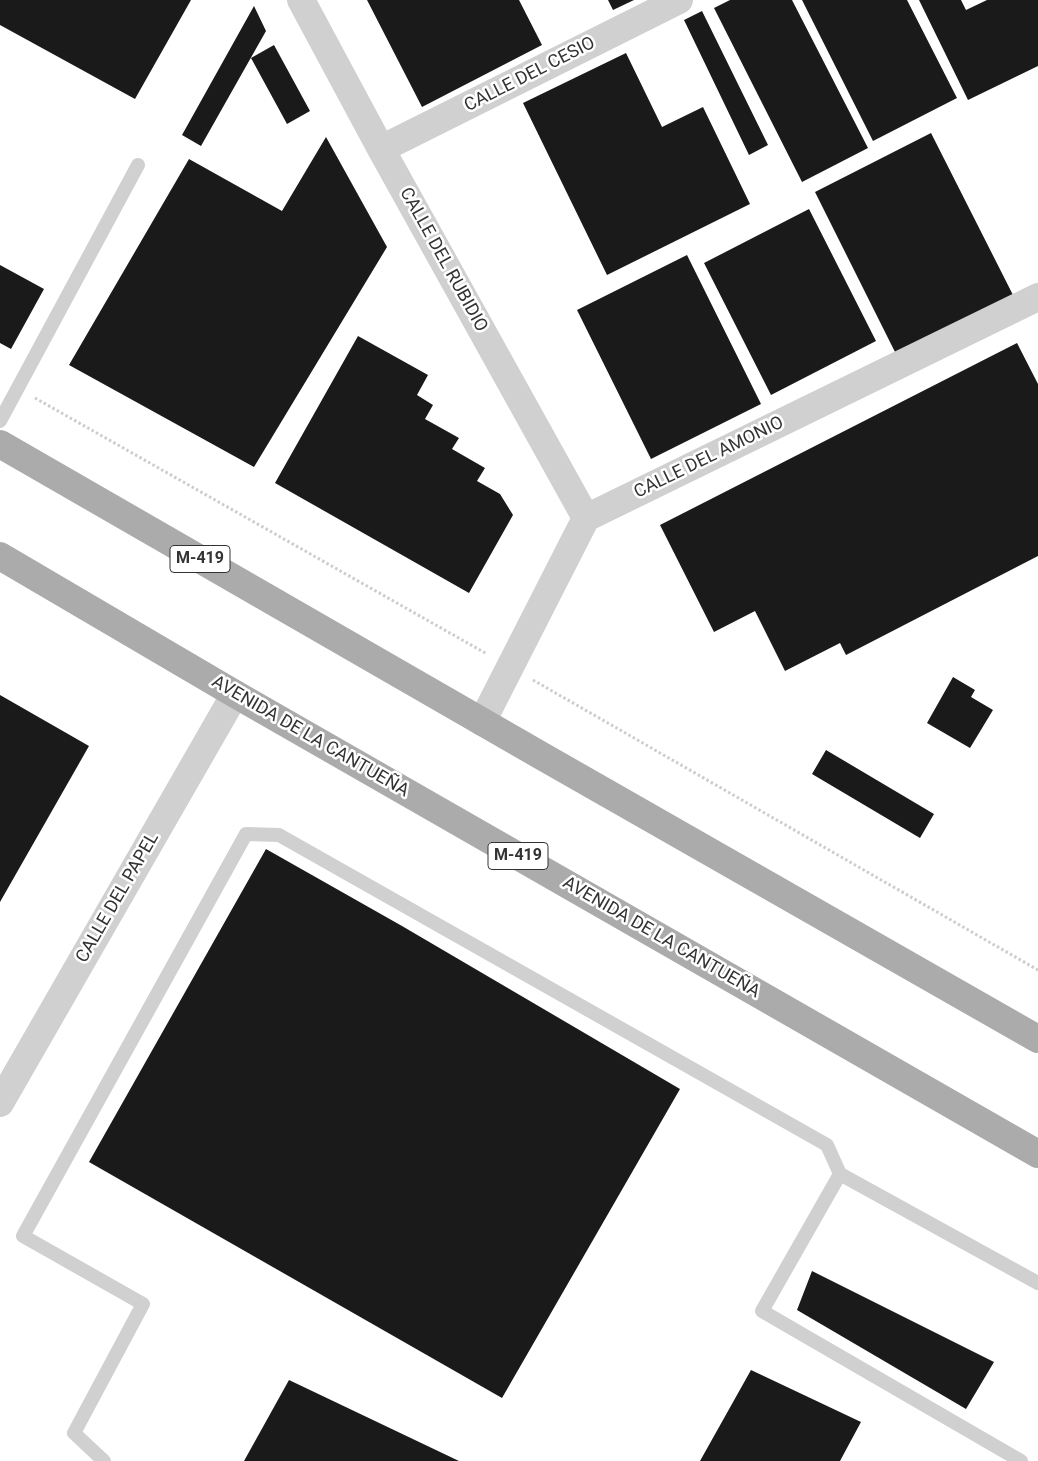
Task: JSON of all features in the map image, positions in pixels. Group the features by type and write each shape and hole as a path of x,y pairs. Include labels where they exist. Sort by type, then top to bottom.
{"main road":[{"name":"M-419","path":"0,444 1038,1039"},
{"name":"AVENIDA DE LA CANTUEÑA","path":"0,556 235,694 1038,1154"}],"street":[{"name":"CALLE DEL RUBIDIO","path":"301,0 381,150 586,518"},
{"name":"CALLE DEL CESIO","path":"381,150 679,0"},
{"name":"CALLE DEL AMONIO","path":"586,518 1038,297"},
{"path":"482,722 586,518"},
{"name":"CALLE DEL PAPEL","path":"0,1103 235,694"}],"lane":[{"path":"0,421 138,165"},
{"path":"104,1461 74,1433 143,1304 23,1236 246,834 280,835 827,1145 840,1174 1038,1283"},
{"path":"840,1174 762,1311 1021,1461"}],"building":[{"path":"0,0 191,0 135,99 0,25"},
{"path":"367,0 519,0 542,45 422,107"},
{"path":"608,0 634,0 613,10"},
{"path":"730,0 792,0 868,148 802,182 714,8"},
{"path":"802,0 907,0 957,98 873,141"},
{"path":"919,0 961,0 966,10 987,0 1038,0 1038,66 968,100"},
{"path":"254,6 266,31 201,146 182,135"},
{"path":"702,11 768,145 749,155 684,20"},
{"path":"274,45 310,111 287,124 251,58"},
{"path":"626,53 662,127 703,107 750,204 607,275 523,103"},
{"path":"931,133 1013,295 896,354 815,192"},
{"path":"326,137 387,247 254,467 69,365 189,159 282,211"},
{"path":"809,209 876,341 771,395 704,263"},
{"path":"687,255 761,404 651,459 577,310"},
{"path":"0,265 44,289 11,349 0,343"},
{"path":"358,336 428,375 417,395 433,405 425,419 459,438 452,449 485,468 477,481 500,494 513,515 469,593 275,483"},
{"path":"1017,343 1038,384 1038,556 846,655 840,643 785,671 755,611 714,632 660,525"},
{"path":"953,677 975,690 971,697 993,710 970,748 927,723"},
{"path":"0,695 89,746 0,902"},
{"path":"826,750 934,814 920,838 812,774"},
{"path":"266,849 402,926 680,1089 502,1398 89,1162"},
{"path":"812,1271 994,1362 966,1409 797,1310"},
{"path":"751,1370 861,1422 840,1461 700,1461"},
{"path":"289,1380 459,1461 244,1461"}]}
